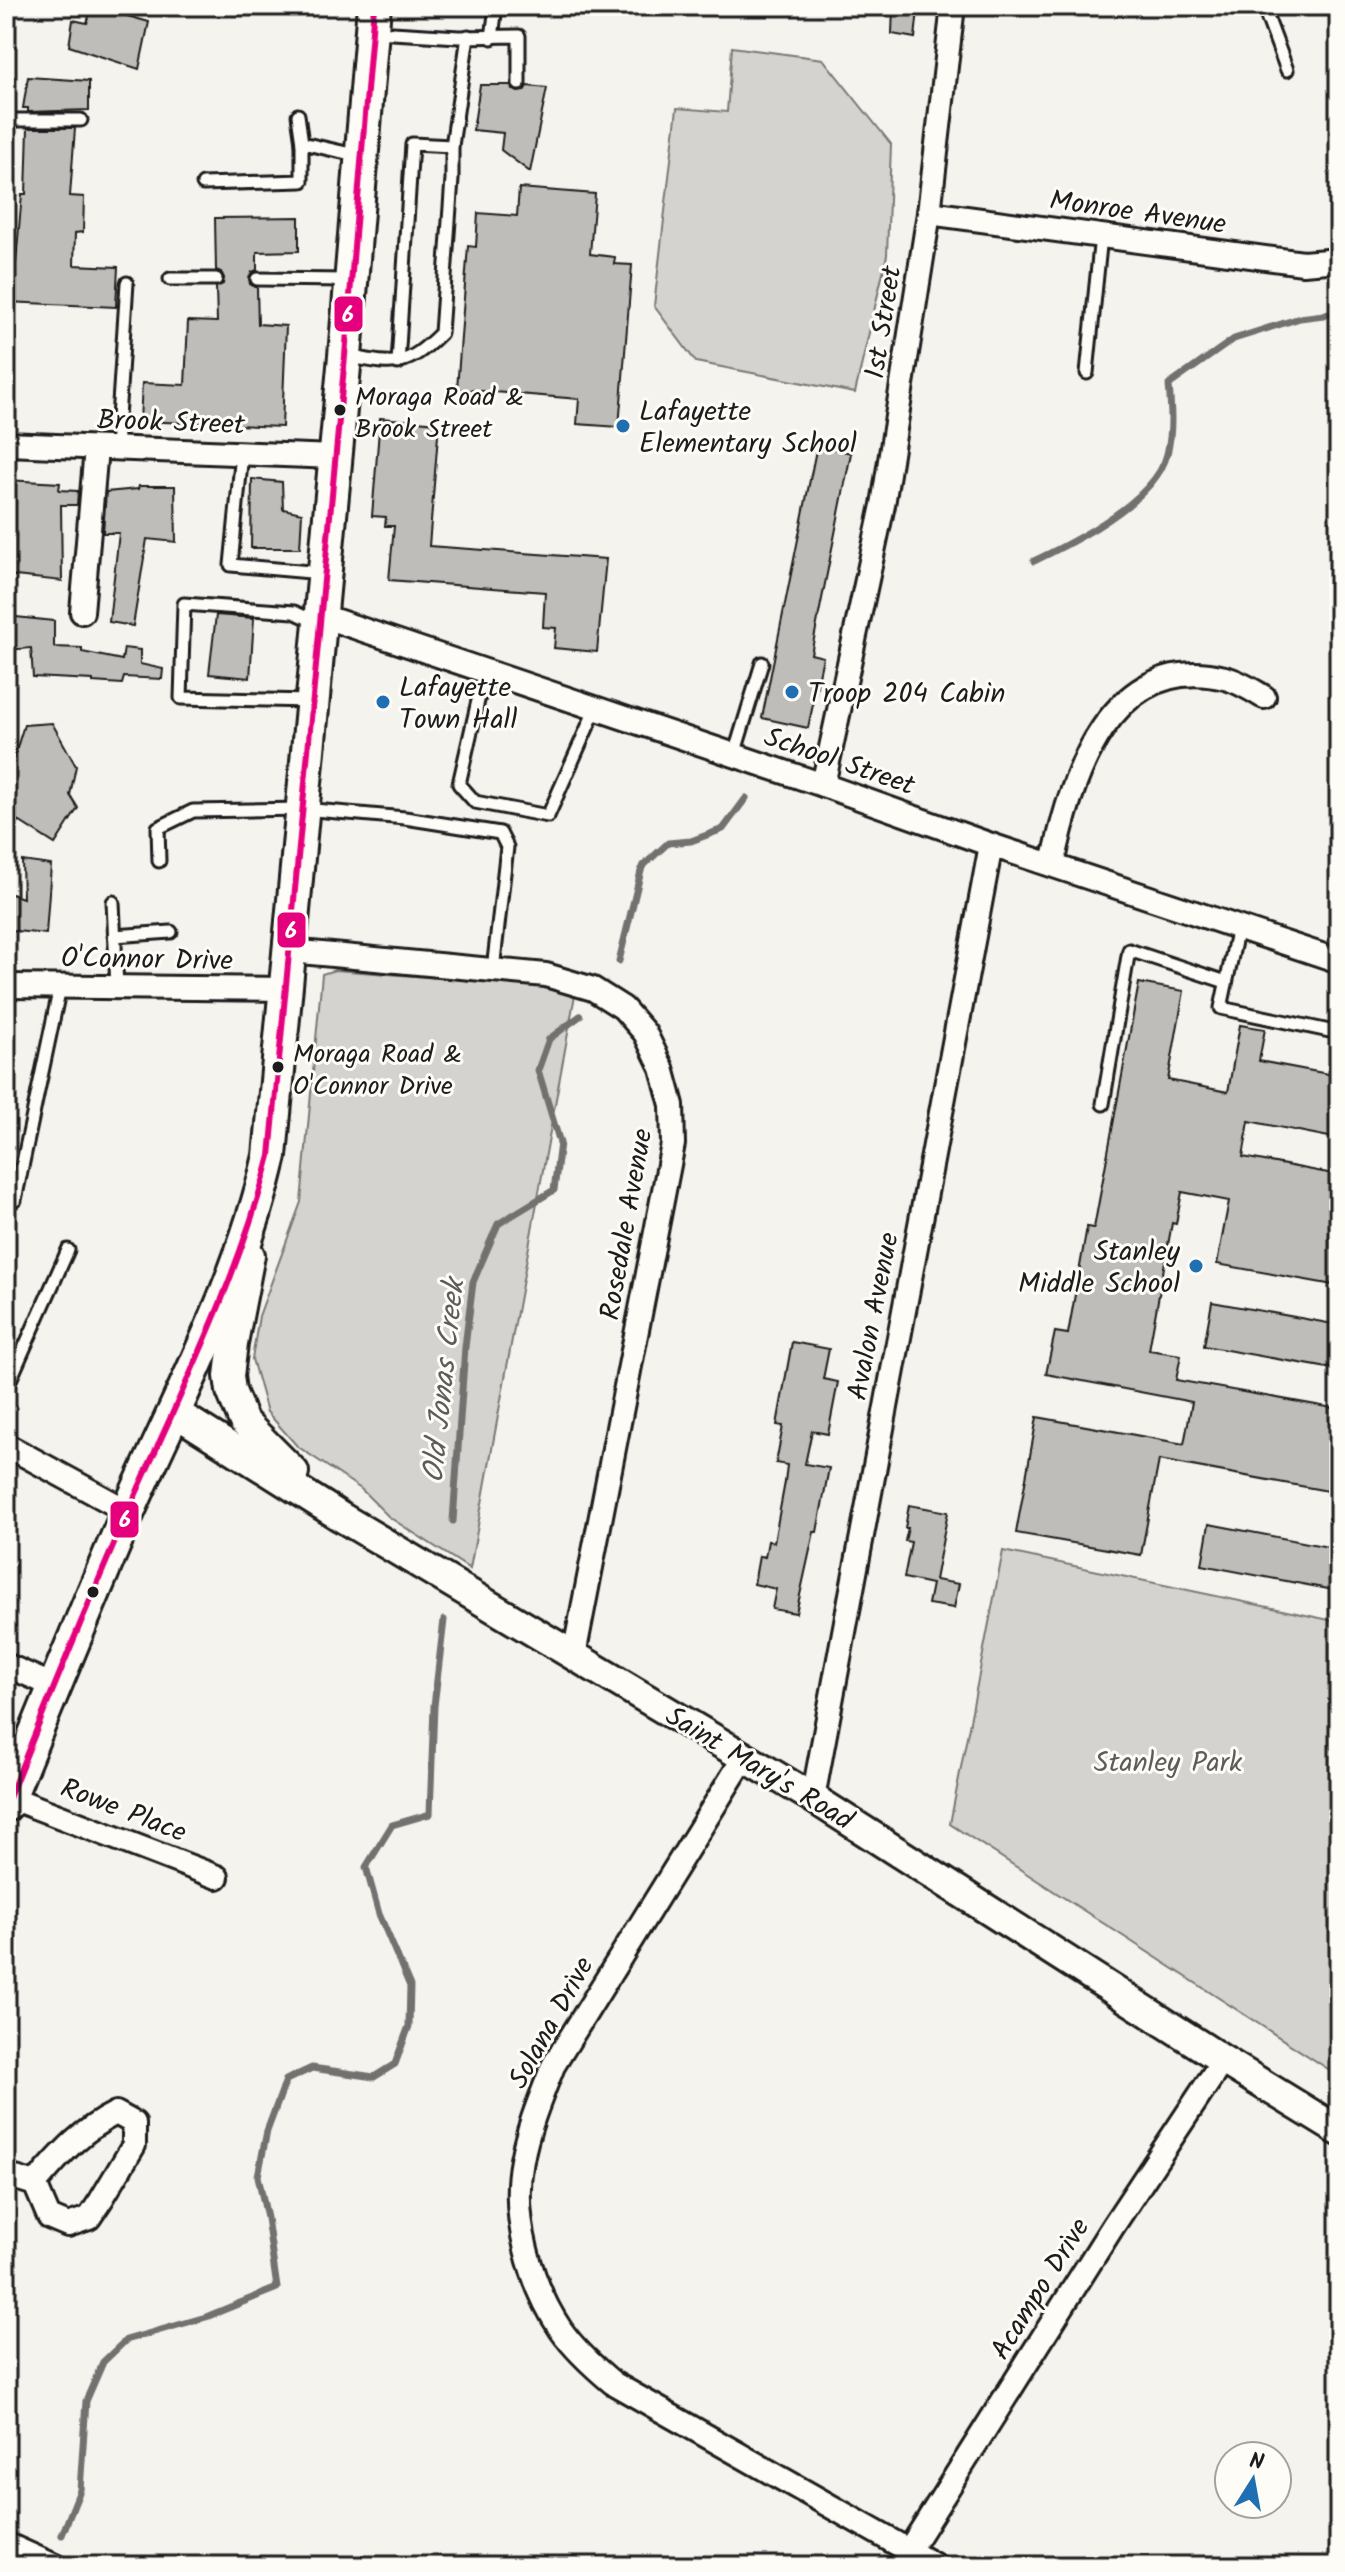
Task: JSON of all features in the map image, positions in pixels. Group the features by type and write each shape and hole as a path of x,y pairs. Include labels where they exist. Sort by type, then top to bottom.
{"main road":[{"path":"8,1801 129,1512 216,1318 259,1204 270,1156 314,701 373,19"}],"street":[{"name":"1st Street","path":"823,785 883,505 929,213 953,6"},
{"name":"Monroe Avenue","path":"929,213 1312,264 1339,260"},
{"name":"Brook Street","path":"6,444 335,457"},
{"path":"82,612 106,448"},
{"name":"School Street","path":"321,620 485,670 991,845 1339,961"},
{"path":"1053,865 1060,829 1084,758 1098,732 1137,690 1162,680 1194,674 1228,679 1264,697"},
{"name":"Avalon Avenue","path":"813,1798 991,845"},
{"name":"Rosedale Avenue","path":"290,951 546,975 593,989 623,1008 645,1033 662,1068 672,1105 673,1144 574,1655"},
{"name":"O'Connor Drive","path":"6,986 287,989"},
{"path":"259,1204 233,1343 229,1376 231,1391 244,1422 341,1517"},
{"name":"Saint Mary's Road","path":"176,1413 341,1517 745,1756 1339,2131"},
{"path":"6,1445 129,1512"},
{"path":"6,1665 56,1687"},
{"name":"Solana Drive","path":"745,1756 553,2066 531,2121 521,2163 519,2226 536,2280 561,2330 613,2383 936,2566"},
{"name":"Rowe Place","path":"8,1801 217,1877"},
{"name":"Acampo Drive","path":"909,2550 1113,2226 1223,2060"},
{"path":"6,2175 35,2184 49,2217 68,2225 89,2218 134,2145 134,2123 116,2113 91,2125 63,2151 35,2184"},
{"path":"6,2544 55,2566"}],"lane":[{"path":"492,38 496,6"},
{"path":"1263,6 1287,70"},
{"path":"373,19 468,36 519,36 519,84"},
{"path":"345,356 398,363 420,354 441,333 452,146 468,36"},
{"path":"203,184 302,181 298,115"},
{"path":"6,120 81,120"},
{"path":"302,143 361,156"},
{"path":"398,363 412,144 452,146"},
{"path":"1087,373 1101,236"},
{"path":"170,279 216,279"},
{"path":"257,279 351,280"},
{"path":"106,448 127,283"},
{"path":"242,453 231,565 325,573"},
{"path":"314,701 181,698 184,604 294,612 321,620"},
{"path":"734,755 762,663"},
{"path":"485,670 459,784 475,802 548,816 596,708"},
{"path":"159,861 158,828 193,811 303,809 405,818 500,833 507,847 493,970"},
{"path":"113,902 117,988"},
{"path":"1238,927 1221,1008 1339,1033"},
{"path":"114,936 171,932"},
{"path":"1103,1104 1129,950 1226,982"},
{"path":"6,1196 15,1200 60,987"},
{"path":"6,1389 68,1250"}],"green space":[{"path":"732,47 823,59 891,144 887,255 855,393 696,362 654,306 677,108 727,112"},
{"path":"335,970 532,985 575,995 470,1569 389,1517 361,1489 297,1446 267,1412 252,1359 259,1316 301,1202 322,974"},
{"name":"Stanley Park","path":"1003,1551 1339,1622 1339,2076 950,1824"}],"building":[{"path":"92,6 149,22 139,69 69,46 73,20 87,23"},
{"path":"893,7 918,10 915,38 892,34"},
{"path":"28,77 89,81 89,110 28,112 28,108 23,108"},
{"path":"480,85 511,85 518,92 524,91 527,86 547,88 530,172 501,150 503,133 473,130"},
{"path":"28,128 75,128 70,196 84,197 83,232 75,233 74,265 118,267 116,307 7,302 9,262 16,262 22,194 26,194"},
{"path":"519,188 595,194 590,254 615,257 614,264 632,265 619,427 577,424 579,399 457,389 468,246 476,247 478,213 517,216"},
{"path":"299,217 299,251 257,252 257,270 249,278 250,284 257,288 258,324 286,326 282,427 140,421 142,383 185,385 188,321 217,322 216,287 223,284 224,278 216,270 215,218"},
{"path":"380,418 439,423 429,546 606,559 597,652 554,648 556,628 543,627 545,592 389,580 394,526 385,526 386,517 372,516"},
{"path":"817,445 851,453 811,654 823,657 808,728 762,718"},
{"path":"252,479 282,482 283,509 302,513 300,548 251,548"},
{"path":"6,480 60,483 59,490 78,491 77,505 61,505 62,581 6,575"},
{"path":"139,486 175,486 176,542 147,539 133,626 109,622 119,533 103,533 106,492 138,489"},
{"path":"216,615 254,618 250,678 209,674"},
{"path":"6,616 54,621 54,647 82,648 82,652 122,660 124,648 140,650 140,664 163,669 162,679 124,677 122,684 33,677 31,648 6,650"},
{"path":"52,723 76,766 70,795 78,808 55,844 6,813 6,783 24,725"},
{"path":"22,861 51,865 46,934 6,930 6,892 23,898"},
{"path":"1139,983 1184,991 1168,1080 1228,1092 1240,1025 1265,1029 1259,1061 1339,1076 1339,1139 1249,1121 1243,1157 1339,1175 1339,1286 1217,1264 1229,1201 1182,1192 1176,1224 1172,1223 1149,1350 1181,1355 1176,1380 1339,1409 1339,1493 1159,1460 1141,1555 1016,1533 1037,1417 1184,1444 1192,1402 1046,1374 1055,1332 1068,1334 1087,1227 1094,1228"},
{"path":"1212,1302 1339,1325 1339,1370 1204,1346"},
{"path":"792,1342 829,1349 823,1379 838,1382 828,1434 812,1431 805,1464 829,1468 817,1532 814,1532 796,1613 772,1609 776,1589 754,1584 759,1556 765,1557 768,1541 774,1542 785,1482 787,1465 776,1463 783,1426 777,1425"},
{"path":"909,1505 948,1512 935,1580 959,1584 954,1608 928,1604 932,1584 904,1578 911,1542 905,1541"},
{"path":"1209,1524 1339,1549 1339,1591 1202,1565"}],"waterway":[{"name":"Old Jonas Creek","path":"1034,561 1111,518 1131,503 1160,471 1169,445 1169,385 1234,339 1300,318 1339,313"},
{"name":"Old Jonas Creek","path":"619,961 642,867 668,843 691,841 723,829 746,798"},
{"name":"Old Jonas Creek","path":"453,1521 465,1347 473,1282 498,1224 554,1190 560,1143 538,1070 549,1039 580,1016"},
{"name":"Old Jonas Creek","path":"62,2535 80,2490 86,2401 103,2362 126,2340 206,2317 277,2288 258,2176 267,2131 286,2080 312,2068 374,2077 395,2064 409,2026 410,1986 379,1914 366,1867 392,1825 430,1814 434,1706 444,1620"}],"transit line":[{"name":"6","path":"6,1805 96,1585 224,1293 257,1203 270,1156 345,356 374,6"}],"place":[{"name":"Moraga Road & Brook Street","path":"340,410"},
{"name":"Lafayette Elementary School","path":"623,426"},
{"name":"Troop 204 Cabin","path":"792,692"},
{"name":"Lafayette Town Hall","path":"383,702"},
{"name":"Moraga Road & O'Connor Drive","path":"278,1067"},
{"name":"Stanley Middle School","path":"1196,1266"}]}
